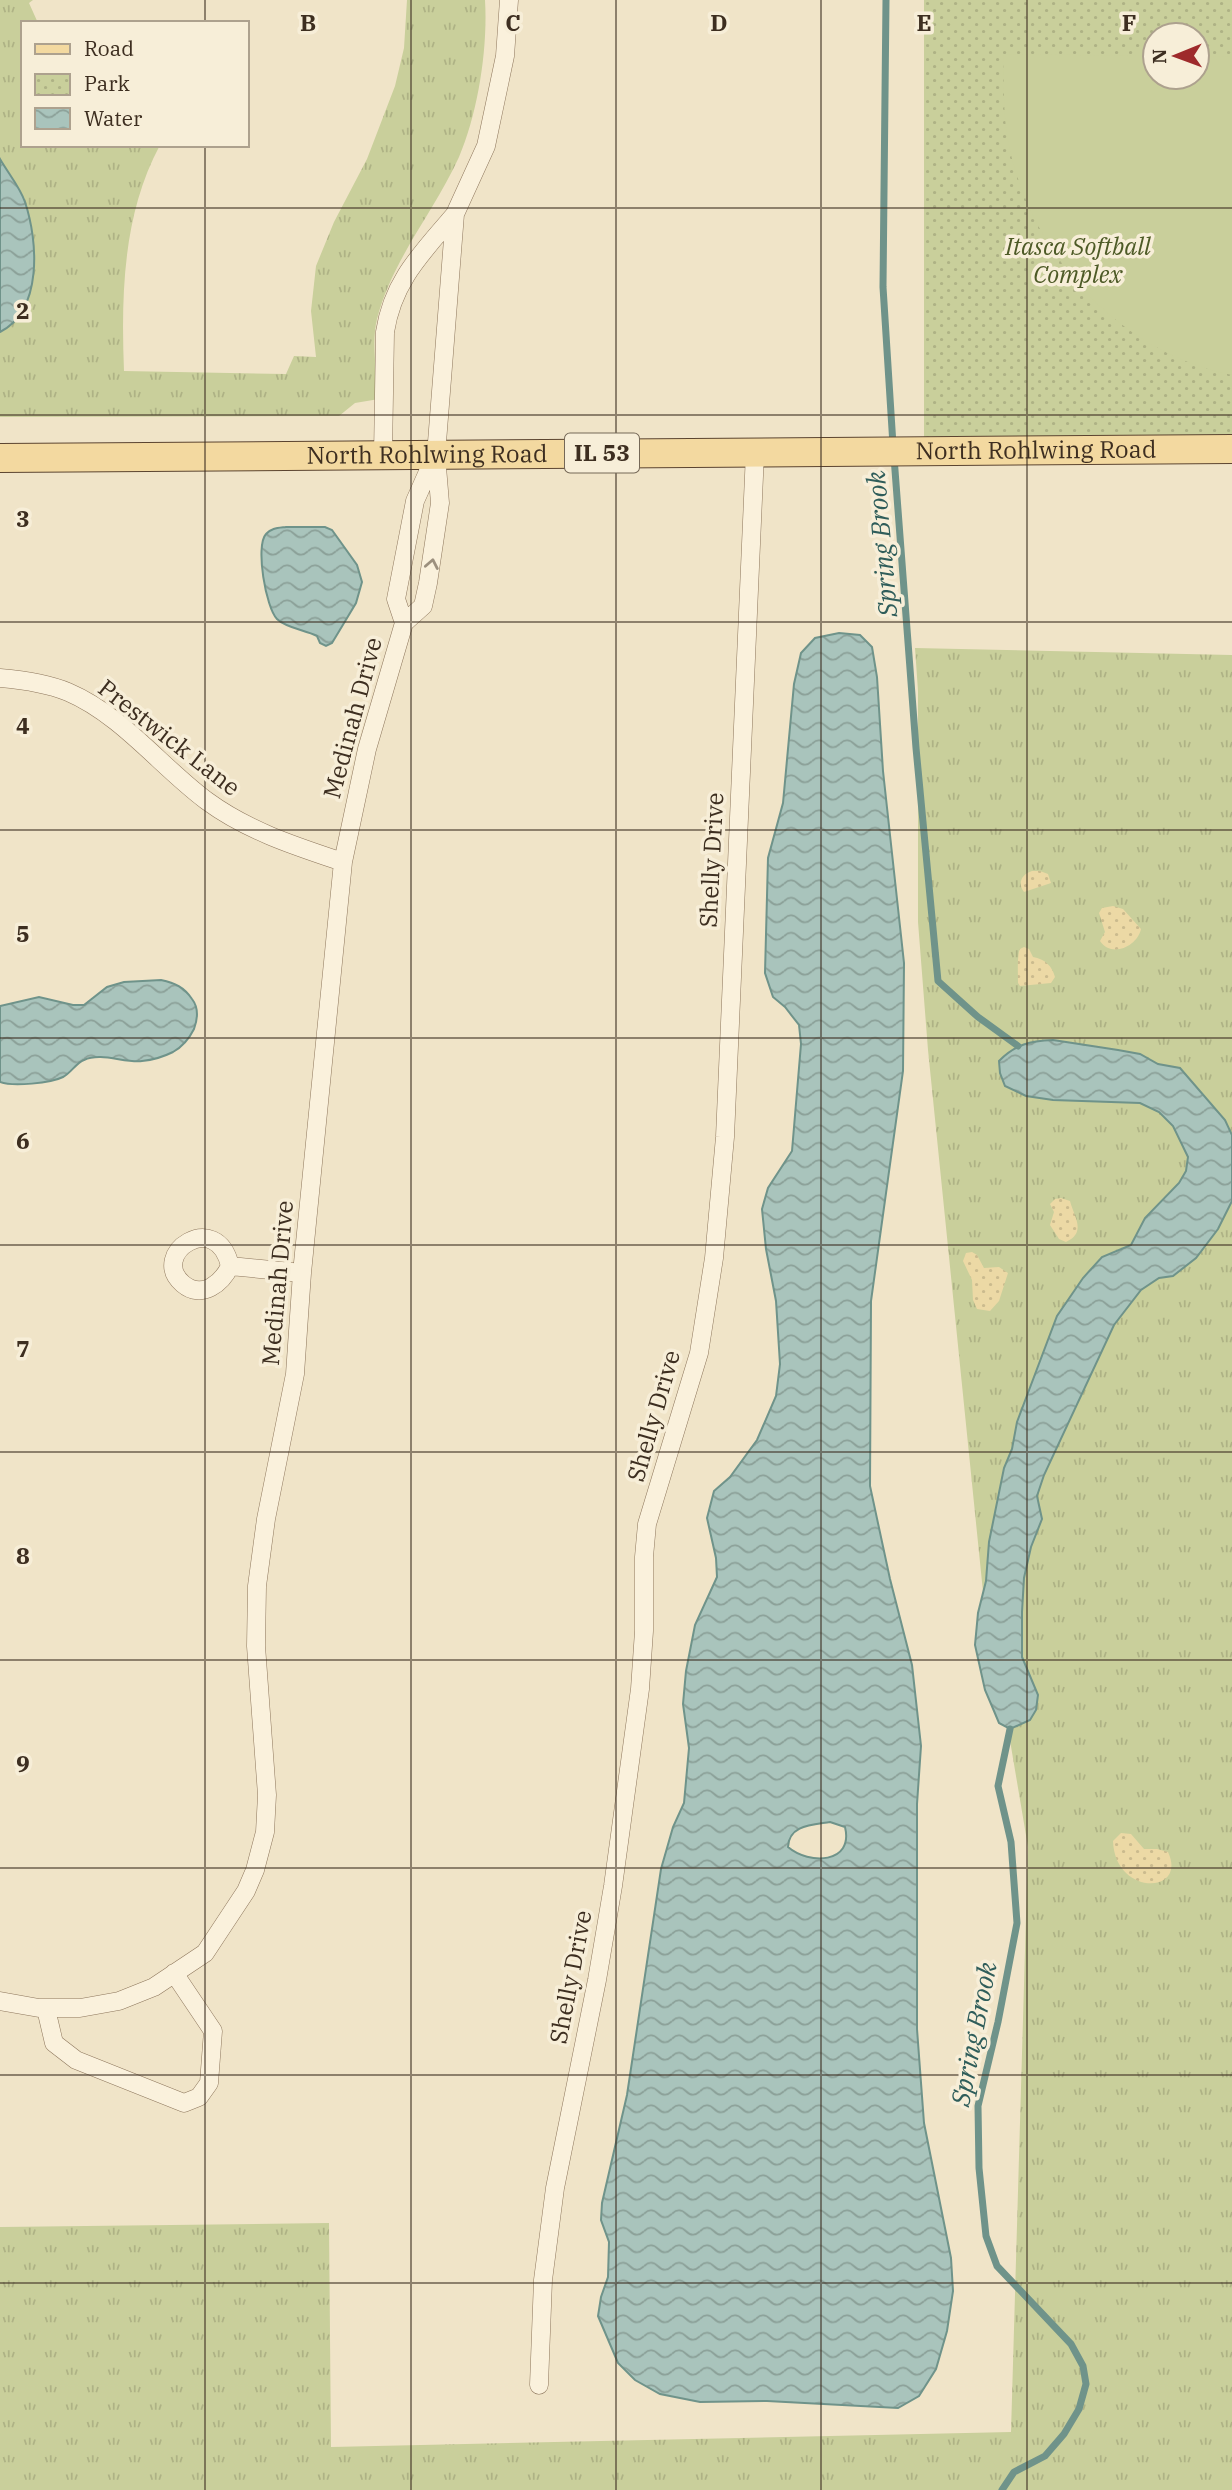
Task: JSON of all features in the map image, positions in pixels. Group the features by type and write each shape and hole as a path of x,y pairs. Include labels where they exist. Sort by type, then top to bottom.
{"main road":[{"name":"North Rohlwing Road","path":"0,458 1232,449"}],"street":[{"path":"383,455 385,332 388,313 403,278 455,214 486,146 505,55 509,0"},
{"path":"436,455 455,214"},
{"name":"Shelly Drive","path":"539,2385 543,2280 555,2188 604,1940 640,1689 647,1524 699,1353 715,1258 725,1124 755,453"},
{"name":"Medinah Drive","path":"404,623 397,599 415,500 436,455"},
{"name":"Medinah Drive","path":"174,1973 205,1953 246,1891 265,1832 267,1795 256,1646 257,1586 266,1519 295,1374 302,1273 343,862 367,749 404,623 422,606 435,549 440,503 436,455"},
{"name":"Prestwick Lane","path":"0,678 39,683 78,697 111,719 205,800 231,818 272,838 343,862"},
{"path":"230,1266 302,1273"},
{"path":"0,2001 47,2009 80,2008 118,2001 154,1987 174,1973 214,2031 209,2083 199,2097 184,2103 76,2060 54,2042 47,2009"}],"green space":[{"path":"0,0 33,0 29,3 37,21 21,21 21,147 159,147 138,199 127,255 123,313 124,371 286,374 294,356 316,357 311,311 316,266 334,222 367,159 395,86 404,48 407,0 485,0 485,39 480,80 466,140 449,177 403,256 377,319 374,349 379,399 355,403 339,416 0,417"},
{"name":"Itasca Softball Complex","path":"924,0 1232,0 1232,444 924,444"},
{"path":"1003,54 1141,56 1141,91 1211,91 1211,56 1232,57 1232,375 1190,363 1151,344 1115,319 1083,289 1056,255 1034,217 1017,177 1007,135"},
{"path":"915,648 1232,655 1232,2490 0,2490 0,2227 329,2223 331,2447 1011,2432 1028,1847 1004,1705 989,1651 928,1050 918,922 918,691"}],"sand":[{"path":"1032,871 1048,874 1051,883 1024,892 1022,879"},
{"path":"1113,906 1123,909 1141,929 1134,941 1117,949 1110,949 1100,941 1105,932 1099,913 1102,908"},
{"path":"1024,947 1029,949 1033,957 1050,966 1055,977 1051,983 1020,986 1018,955"},
{"path":"1061,1198 1070,1201 1078,1229 1066,1242 1059,1239 1050,1225 1054,1212 1050,1204"},
{"path":"966,1253 977,1255 984,1268 999,1267 1008,1273 999,1301 990,1311 977,1309 973,1300 972,1280 963,1261"},
{"path":"1121,1833 1131,1834 1144,1849 1168,1852 1171,1866 1168,1876 1160,1882 1149,1883 1137,1880 1125,1872 1117,1859 1113,1841"}],"water":[{"path":"0,159 25,202 33,236 34,273 24,308 14,322 0,332"},
{"path":"286,527 325,527 332,530 357,565 362,582 356,603 332,643 326,646 320,643 317,636 290,627 277,619 269,603 263,577 263,541 270,531"},
{"path":"839,633 860,635 872,647 904,963 903,1071 871,1301 870,1486 912,1665 921,1746 917,1804 917,2029 924,2123 951,2258 953,2291 947,2331 936,2369 919,2396 898,2408 767,2401 700,2402 660,2394 635,2380 618,2363 598,2316 608,2277 609,2242 601,2220 602,2203 627,2095 661,1869 673,1827 684,1803 689,1748 683,1704 686,1671 695,1625 717,1577 716,1558 707,1518 714,1491 730,1477 757,1440 776,1396 780,1364 776,1301 762,1209 768,1188 792,1151 801,1044 799,1025 773,997 765,973 768,858 783,803 794,684 801,653 815,638","holes":["830,1822 845,1827 846,1839 843,1848 828,1858 807,1857 788,1847 792,1834 803,1827"]},
{"path":"161,980 182,989 192,999 197,1010 194,1029 176,1050 162,1057 142,1061 91,1058 81,1061 63,1077 50,1081 22,1084 0,1082 0,1006 39,997 84,1005 107,987 124,982"},
{"path":"1053,1040 1140,1054 1158,1064 1180,1068 1225,1120 1232,1135 1232,1201 1218,1229 1196,1258 1173,1276 1159,1278 1141,1290 1114,1325 1044,1475 1037,1496 1042,1519 1031,1547 1024,1578 1022,1612 1022,1657 1038,1695 1036,1710 1030,1720 1010,1729 999,1723 985,1690 975,1645 978,1613 986,1581 989,1542 1004,1468 1012,1449 1017,1422 1057,1316 1083,1278 1102,1257 1131,1245 1145,1218 1179,1183 1186,1171 1188,1157 1173,1126 1159,1112 1140,1103 1053,1100 1026,1096 1005,1086 999,1061 1024,1044"}],"waterway":[{"name":"Spring Brook","path":"886,0 883,287 893,445"},
{"name":"Spring Brook","path":"894,457 916,748 938,981 978,1017 1018,1046"},
{"name":"Spring Brook","path":"1002,2490 1014,2472 1045,2456 1064,2434 1079,2409 1086,2384 1083,2366 1071,2344 997,2266 986,2236 979,2168 978,2106 1017,1923 1011,1842 998,1786 1010,1729"}]}
